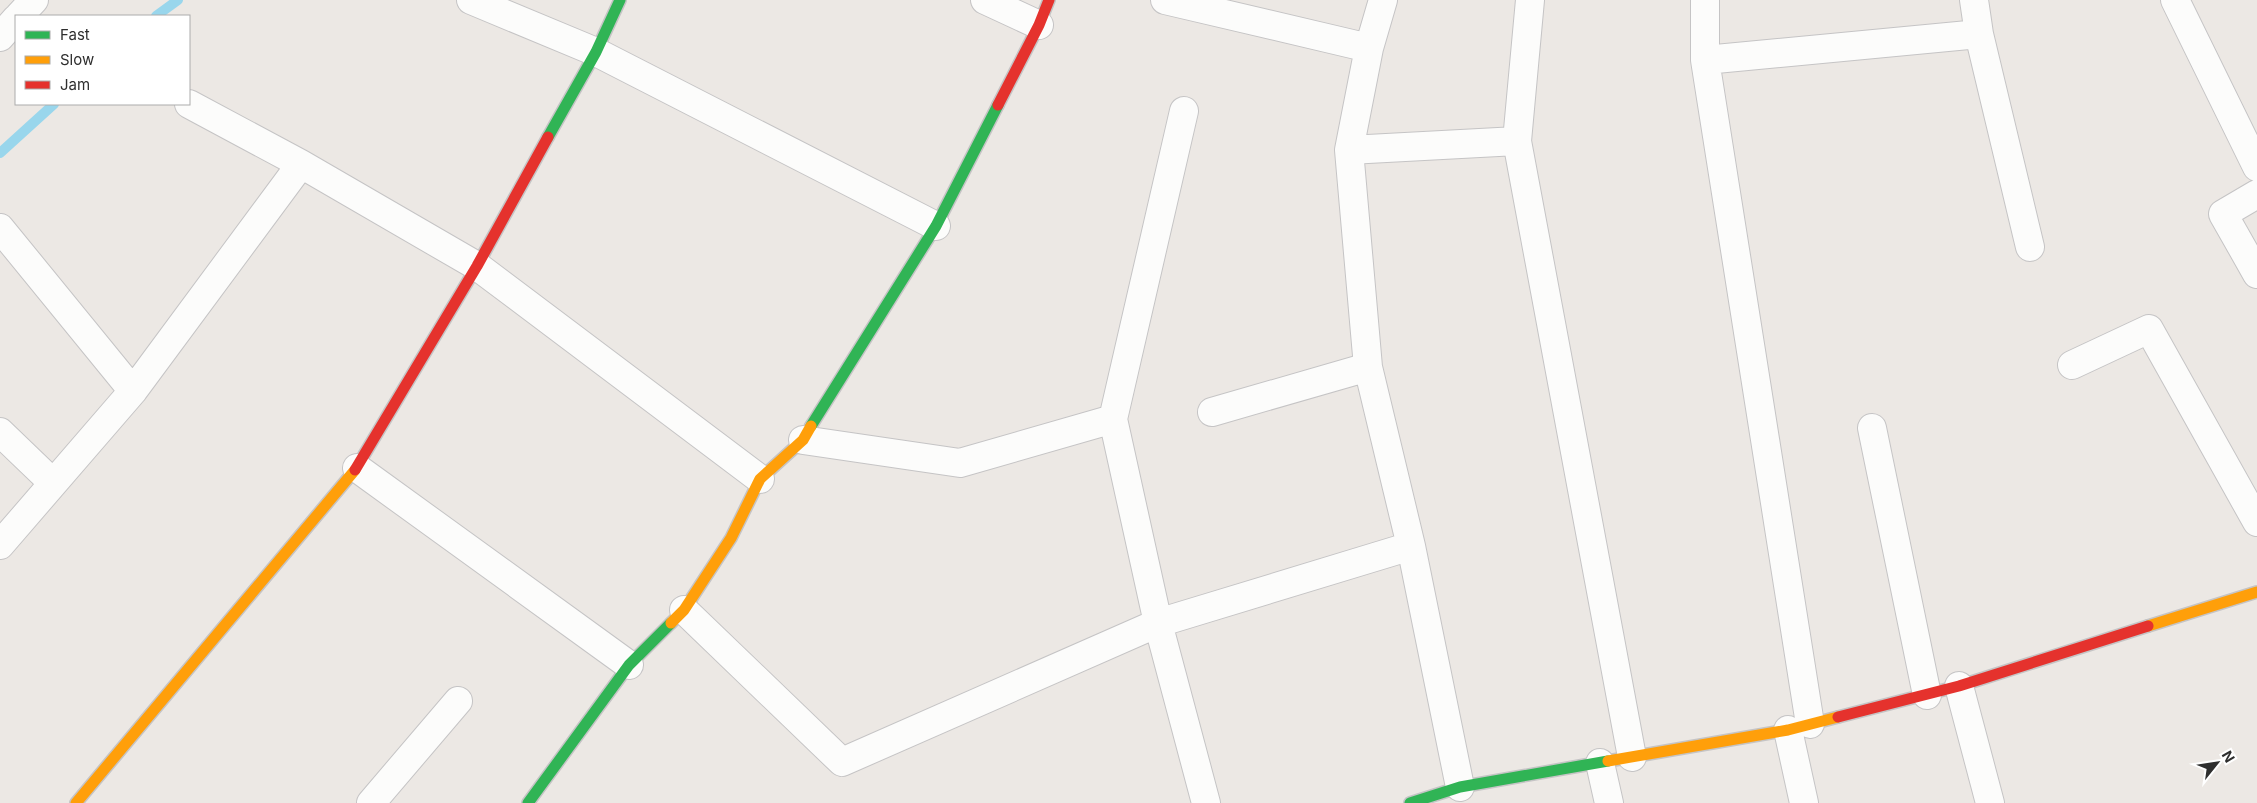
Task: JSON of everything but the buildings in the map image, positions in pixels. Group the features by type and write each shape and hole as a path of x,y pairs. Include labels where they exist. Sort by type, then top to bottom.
{"street":[{"path":"20,15 34,0"},
{"path":"471,0 596,52 936,226"},
{"path":"76,803 357,468 477,266 596,52 620,0"},
{"path":"985,0 1039,25"},
{"path":"528,803 629,665 684,610 731,538 760,479 802,440 936,226 1039,25 1049,0"},
{"path":"1165,0 1369,48"},
{"path":"1383,0 1369,48 1349,150 1368,367 1411,546 1460,787"},
{"path":"1530,0 1517,141 1632,757"},
{"path":"1705,0 1705,60 1799,727 1804,803"},
{"path":"1974,0 1979,34 2030,247"},
{"path":"2175,0 2257,167"},
{"path":"0,37 15,20"},
{"path":"1705,60 1979,34"},
{"path":"190,105 301,164 477,266 760,479"},
{"path":"1184,111 1113,418 1158,623 1206,803"},
{"path":"1349,150 1517,141"},
{"path":"0,545 133,391 301,164"},
{"path":"2257,194 2222,214 2257,274"},
{"path":"0,228 133,391"},
{"path":"2072,365 2149,329 2257,522"},
{"path":"1212,412 1368,367"},
{"path":"802,440 960,462 1113,418"},
{"path":"1872,428 1927,695"},
{"path":"0,432 54,483"},
{"path":"357,468 629,665"},
{"path":"684,610 842,762 1158,623 1411,546"},
{"path":"1410,803 1460,787 1799,727 1959,686 2257,592"},
{"path":"1959,686 1990,803"},
{"path":"371,803 458,701"},
{"path":"1600,763 1609,803"}],"waterway":[{"path":"157,15 178,0"},
{"path":"0,153 53,105"}],"traffic: fast":[{"path":"548,137 596,52 620,0"},
{"path":"811,426 936,226 998,105"},
{"path":"528,803 629,665 671,623"},
{"path":"1410,803 1460,787 1608,761"}],"traffic: slow":[{"path":"671,623 684,610 731,538 760,479 803,440 811,426"},
{"path":"76,803 355,470"},
{"path":"2148,626 2257,592"},
{"path":"1608,761 1788,730 1838,717"}],"traffic: jam":[{"path":"998,105 1039,25 1049,0"},
{"path":"355,470 477,266 548,137"},
{"path":"1838,717 1959,686 2148,626"}]}
